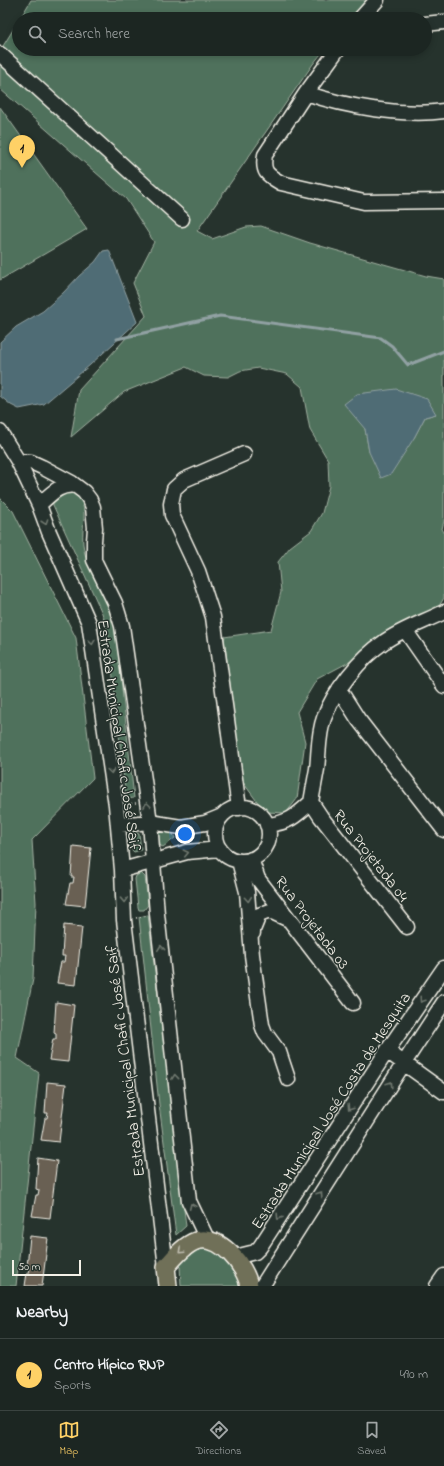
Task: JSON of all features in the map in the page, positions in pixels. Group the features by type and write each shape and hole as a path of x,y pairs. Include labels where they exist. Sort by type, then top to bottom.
{"main road":[{"path":"168,1286 166,1267 188,1245 195,1241 202,1240 226,1249 235,1257 246,1276 249,1286"}],"street":[{"path":"369,12 377,0"},
{"path":"432,23 444,22"},
{"path":"0,54 182,219"},
{"path":"333,56 264,155 263,166 269,176 281,183 364,202 444,201"},
{"path":"306,93 322,99 387,111 444,111"},
{"path":"0,432 18,461"},
{"path":"239,808 213,617 198,571 172,515 171,504 174,489 184,480 244,454"},
{"name":"Estrada Municipal Chafic José Saif","path":"166,1267 124,920 122,870 116,806 89,623 48,532 39,505 18,461 31,462 76,486 84,492 90,500 93,507 96,528 94,560 115,603 122,626 150,822 157,914 189,1200 208,1241"},
{"path":"39,505 59,488 65,485 76,486"},
{"path":"267,825 280,824 292,819 311,802 317,769 323,719 339,689 372,650 405,630 444,612"},
{"path":"405,630 444,686"},
{"path":"339,689 358,719 444,830"},
{"name":"Rua Projetada 04","path":"311,802 321,817 407,927"},
{"path":"118,825 150,822 181,827 205,823 222,816 230,810 248,808 263,818 267,825 269,837 268,843 261,853 245,860 228,857 220,849 215,835 218,822 222,816"},
{"path":"122,870 187,852 220,849"},
{"path":"245,860 252,955 264,1033 279,1052 288,1079"},
{"name":"Rua Projetada 03","path":"245,860 353,1003"},
{"path":"252,955 253,930 259,915 270,911 289,920"},
{"name":"Estrada Municipal José Costa de Mesquita","path":"235,1257 255,1252 260,1247 387,1051 444,968"},
{"path":"262,1286 444,1002"},
{"path":"387,1051 444,1092"},
{"path":"437,1286 444,1276"}],"path":[{"path":"116,806 147,802"},
{"path":"124,920 157,914"}],"green space":[{"path":"31,0 366,0 356,12 24,12"},
{"path":"12,31 12,56 319,56 197,231 212,239 246,227 261,226 310,243 426,276 444,279 444,521 442,529 444,532 444,598 436,611 385,634 351,661 317,679 297,712 305,742 297,799 286,813 267,812 242,781 224,637 271,630 281,592 278,562 290,547 311,531 322,513 329,486 328,460 310,430 302,387 287,374 258,368 240,371 228,377 204,376 186,367 124,392 71,437 79,390 146,316 133,283 154,242 126,199 0,89 0,51","holes":["436,414 425,417 414,438 369,452 365,429"]},
{"path":"0,107 87,229 0,280"},
{"path":"73,489 79,496 84,509 83,544 86,558 115,624 134,798 126,799 108,631 102,613 53,505 52,498"},
{"path":"0,498 13,511 76,638 93,778 32,840 36,903 33,979 17,1058 39,1073 16,1286 0,1286"},
{"path":"161,831 173,834 175,838 163,847 157,844 157,832"},
{"path":"134,832 139,834 141,850 134,852 132,850 130,836"},
{"path":"141,873 145,877 148,905 144,910 139,910 138,907 135,879 136,876"},
{"path":"148,915 186,1226 176,1235 159,1104 139,917"},
{"path":"203,1249 209,1249 225,1254 243,1286 181,1286 180,1265 190,1254"}],"water":[{"path":"109,250 137,322 44,404 19,409 11,405 0,396 0,342 16,327 43,311 95,262 103,251"},
{"path":"396,389 427,399 436,414 425,417 414,438 391,474 381,478 369,452 365,429 344,404 357,394"}],"building":[{"path":"73,846 91,848 85,906 66,904 70,883 73,883 74,877 71,877"},
{"path":"64,925 82,927 76,985 57,983 61,962 64,962 65,956 62,956"},
{"path":"56,1002 74,1005 68,1062 49,1060 53,1039 56,1039 56,1034 54,1033"},
{"path":"47,1082 66,1084 59,1142 41,1140 45,1118 47,1118 48,1113 45,1113"},
{"path":"38,1158 57,1161 50,1218 32,1216 36,1195 38,1195 39,1190 36,1189"},
{"path":"30,1236 48,1238 42,1286 25,1286 27,1273 29,1273 30,1267 27,1267"}],"waterway":[{"path":"117,339 220,316 381,338 392,346 408,365 444,351"}],"place":[{"name":"Centro Hípico RNP","path":"22,168"}]}
